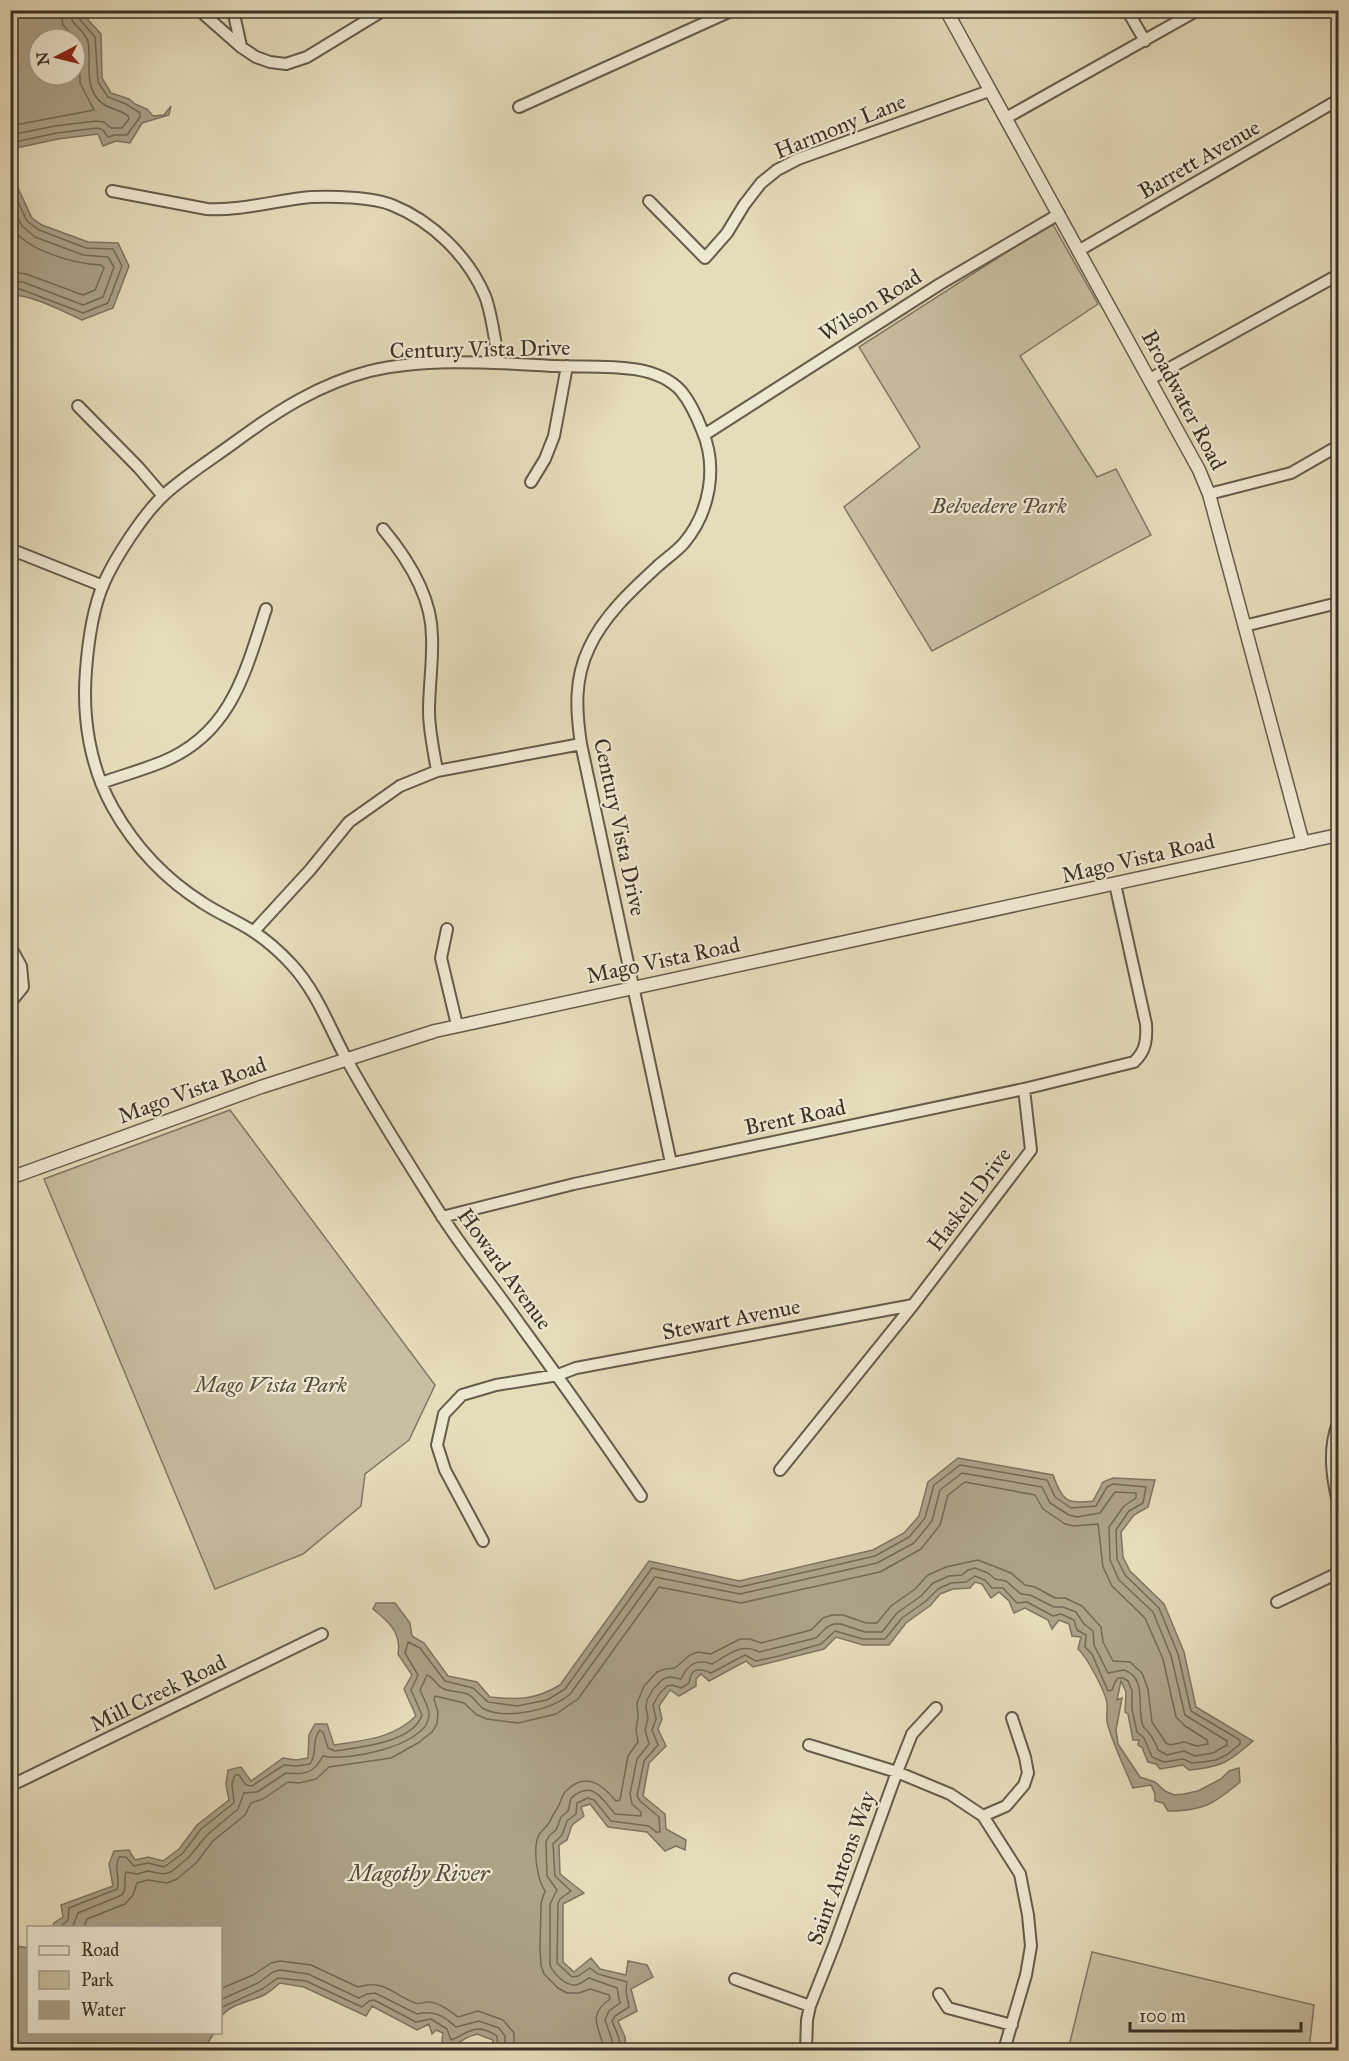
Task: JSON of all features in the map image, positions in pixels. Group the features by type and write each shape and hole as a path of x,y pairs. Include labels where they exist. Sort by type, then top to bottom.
{"street":[{"path":"198,10 256,57 270,62 285,63 296,62 307,57 384,10"},
{"path":"233,10 241,47"},
{"path":"519,107 733,10"},
{"name":"Broadwater Road","path":"946,10 1199,470 1209,494 1303,843"},
{"path":"1126,10 1144,41"},
{"path":"1006,118 1198,10"},
{"name":"Harmony Lane","path":"649,201 705,258 727,232 761,183 777,170 798,159 989,91"},
{"name":"Barrett Avenue","path":"1078,251 1338,100"},
{"path":"112,191 222,210 311,197 349,197 391,204 420,220 446,240 468,266 485,297 499,363"},
{"name":"Wilson Road","path":"704,435 940,284 1059,214"},
{"path":"1150,379 1338,275"},
{"name":"Century Vista Drive","path":"346,1059 314,995 294,967 254,932 203,903 170,879 141,849 115,811 101,783 90,749 85,704 85,674 89,641 103,586 140,525 163,496 296,400 336,381 372,370 408,364 499,363 635,369 660,376 679,389 691,406 708,449 711,482 702,514 685,542 641,581 602,623 586,652 579,680 576,712 671,1163"},
{"path":"531,482 545,459 554,436 567,366"},
{"path":"78,406 163,496"},
{"path":"1209,494 1291,473 1338,446"},
{"path":"383,529 404,554 417,579 428,609 432,635 429,713 437,771"},
{"path":"10,549 103,586"},
{"path":"1244,626 1338,603"},
{"path":"101,783 163,762 189,748 212,729 229,707 243,680 266,609"},
{"path":"254,932 310,870 349,822 400,786 437,771 581,744"},
{"name":"Mago Vista Road","path":"10,1178 240,1094 458,1025 1338,835"},
{"path":"1024,1089 1125,1066 1134,1062 1143,1050 1146,1034 1144,1013 1115,884"},
{"path":"447,929 441,958 458,1025"},
{"path":"10,946 21,966 23,987 10,1003"},
{"name":"Howard Avenue","path":"346,1059 442,1217 558,1375 641,1496"},
{"name":"Brent Road","path":"442,1217 574,1184 1024,1089"},
{"name":"Haskell Drive","path":"780,1470 913,1305 1031,1150 1024,1089"},
{"name":"Stewart Avenue","path":"483,1541 445,1470 437,1445 444,1414 462,1395 496,1385 558,1375 576,1368 913,1305"},
{"path":"1338,1423 1332,1449 1332,1477 1338,1502"},
{"path":"1277,1602 1338,1573"},
{"name":"Mill Creek Road","path":"10,1786 322,1634"},
{"name":"Saint Antons Way","path":"806,2050 810,2006 897,1772 912,1734 936,1708"},
{"path":"983,1816 1006,1806 1024,1785 1028,1773 1012,1718"},
{"path":"809,1745 897,1772 950,1794 983,1816 1020,1874 1028,1916 1030,1946 1026,1975 1004,2050"},
{"path":"735,1979 810,2006"},
{"path":"939,1994 948,2008 1012,2025"}],"green space":[{"name":"Belvedere Park","path":"1052,223 1098,304 1020,356 1097,477 1116,469 1151,535 932,651 844,507 920,447 859,347"},
{"name":"Mago Vista Park","path":"230,1110 435,1385 409,1440 365,1474 361,1506 303,1554 215,1589 44,1179"},
{"path":"1092,1952 1314,2005 1309,2050 1068,2050"}],"water":[{"path":"10,11 80,11 101,34 102,78 111,93 129,99 147,109 153,116 164,115 171,106 169,115 142,123 130,143 116,141 103,146 98,134 58,139 11,149"},
{"path":"10,171 32,218 42,225 88,242 118,243 129,266 113,308 82,320 38,301 11,295"},
{"name":"Magothy River","path":"958,1458 1053,1475 1062,1495 1066,1499 1077,1502 1093,1501 1103,1482 1113,1478 1155,1480 1148,1507 1134,1515 1121,1532 1123,1557 1130,1571 1164,1604 1184,1652 1196,1707 1253,1741 1231,1759 1217,1765 1189,1770 1183,1765 1160,1769 1156,1764 1148,1762 1143,1748 1138,1745 1139,1740 1133,1740 1128,1714 1125,1712 1126,1692 1121,1681 1117,1700 1122,1698 1116,1730 1118,1744 1140,1777 1155,1782 1174,1795 1198,1791 1221,1779 1229,1771 1239,1768 1240,1782 1207,1805 1180,1811 1168,1811 1163,1803 1155,1801 1151,1785 1133,1788 1108,1726 1107,1703 1103,1691 1091,1666 1078,1649 1081,1637 1072,1636 1069,1624 1059,1620 1052,1629 1048,1620 1025,1608 1014,1613 1009,1601 999,1592 991,1598 982,1584 975,1582 970,1588 953,1589 940,1594 931,1605 906,1623 889,1645 863,1645 836,1637 824,1649 753,1667 746,1661 709,1681 701,1674 696,1679 696,1686 679,1696 670,1690 659,1706 662,1719 658,1729 666,1746 649,1763 643,1796 665,1814 666,1829 686,1840 685,1850 676,1846 665,1851 647,1832 608,1827 590,1804 581,1807 584,1816 572,1825 567,1840 559,1845 560,1874 584,1893 563,1904 563,1962 574,1972 591,1958 600,1969 626,1975 628,1961 647,1965 653,1977 631,1989 637,2011 618,2021 625,2037 626,2050 492,2050 493,2040 477,2034 445,2050 441,2049 443,2033 436,2030 432,2034 429,2024 417,2030 372,2006 366,2016 304,1987 280,1983 264,1995 229,2009 222,2016 222,1926 52,1926 63,1917 61,1905 113,1886 109,1864 114,1851 129,1850 135,1860 148,1857 163,1861 179,1849 197,1825 229,1800 226,1784 228,1770 241,1767 251,1781 283,1758 296,1760 308,1758 309,1735 315,1724 327,1724 334,1745 388,1734 407,1724 416,1716 404,1689 412,1675 398,1654 398,1640 393,1628 373,1609 376,1603 395,1603 410,1623 412,1636 424,1643 448,1676 477,1682 490,1697 534,1696 560,1685 649,1561 739,1581 873,1550 904,1533 919,1516 928,1482"},
{"path":"10,1945 27,1948 27,2034 213,2034 205,2047 208,2050 11,2050"}]}
